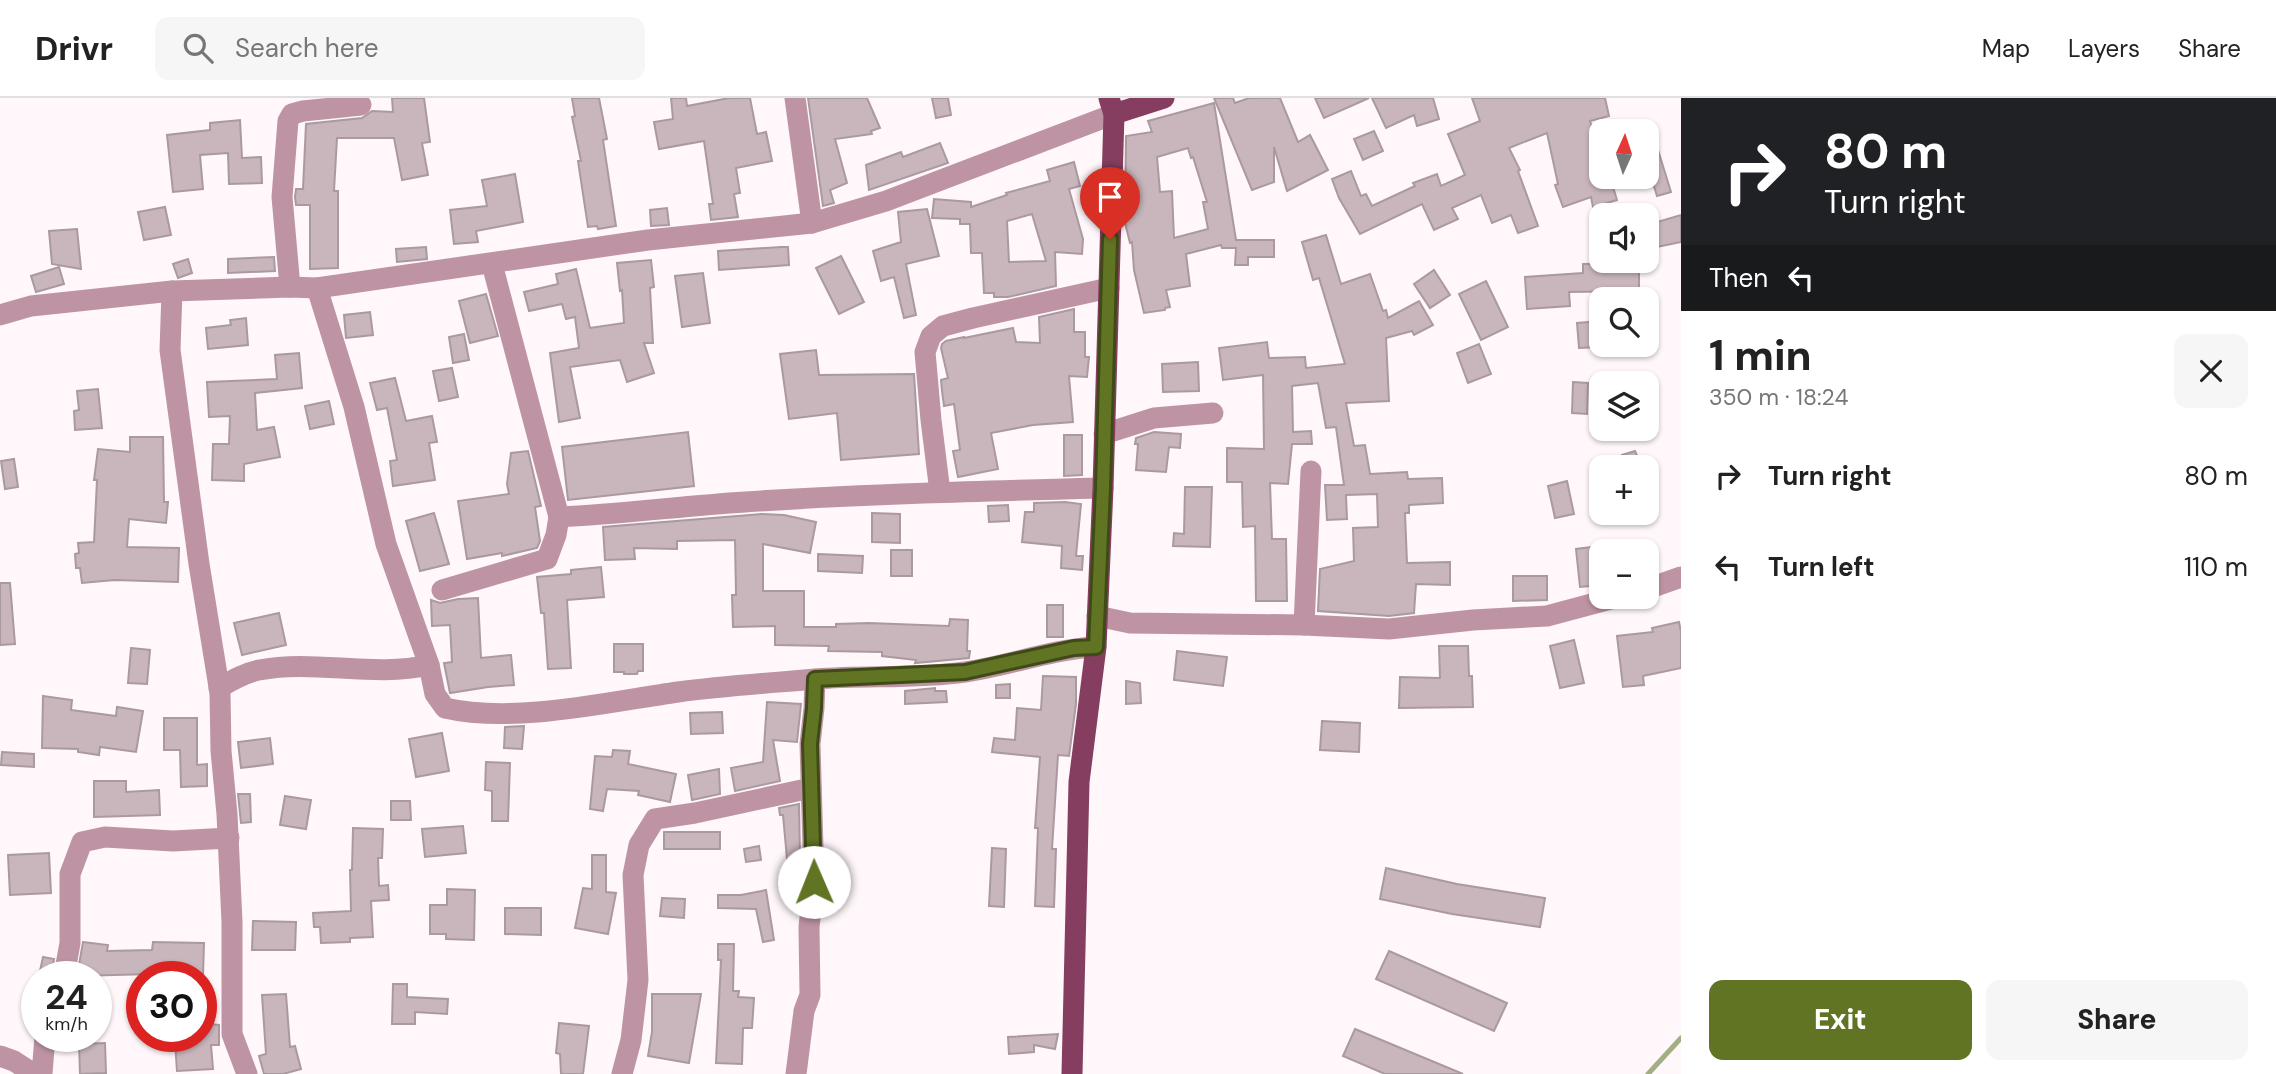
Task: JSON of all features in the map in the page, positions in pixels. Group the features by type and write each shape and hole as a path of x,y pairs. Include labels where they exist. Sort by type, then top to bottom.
{"main road":[{"path":"1072,1074 1079,782 1096,647 1103,488 1112,106 1164,98"}],"street":[{"path":"795,98 812,223"},
{"path":"290,287 282,197 288,121 292,114 303,111 362,105"},
{"path":"0,315 31,306 172,291 317,288 648,240 812,223 886,201 1112,106"},
{"path":"442,590 547,559 556,535 559,516 492,264"},
{"path":"317,288 354,407 386,544 429,665 435,694 445,709 470,714 561,709 682,692 815,679 965,672 1074,648 1096,647"},
{"path":"940,492 925,352 930,336 943,326 1108,288"},
{"path":"172,291 170,350 219,688 221,751 229,838 232,1034 247,1074"},
{"path":"1104,434 1154,418 1213,413"},
{"path":"1304,625 1311,471"},
{"path":"559,516 604,515 743,502 940,492 1103,488"},
{"path":"1659,585 1681,577"},
{"path":"1097,616 1130,623 1389,629 1547,616 1589,605"},
{"path":"219,688 258,670 408,670 429,665"},
{"path":"796,1074 804,1011 810,995 809,927 814,882 810,744 815,679"},
{"path":"622,1074 631,1040 638,980 634,874 639,845 655,819 811,788"},
{"path":"67,961 70,943 70,874 82,842 105,837 173,841 229,838"},
{"path":"42,1074 44,1052"},
{"path":"0,1056 15,1061 34,1074"}],"building":[{"path":"392,98 424,98 430,142 422,143 428,175 402,180 394,138 337,138 334,191 338,191 338,268 310,269 310,205 296,205 295,197 296,189 303,189 306,124 362,118 372,111 393,112"},
{"path":"572,98 599,98 607,139 603,140 616,226 598,229 597,226 588,227 578,161 581,161 572,117 575,116"},
{"path":"671,98 686,98 687,106 729,98 750,98 757,134 766,132 772,161 736,168 740,193 734,194 738,217 711,220 709,204 713,204 704,141 659,149 654,122 673,119"},
{"path":"808,98 867,98 880,128 871,131 872,134 835,139 847,183 830,190 834,203 823,206"},
{"path":"932,98 948,98 951,115 936,118"},
{"path":"1214,98 1233,98 1235,103 1249,98 1280,98 1298,142 1310,135 1328,170 1287,191 1274,147 1274,182 1252,190"},
{"path":"1315,98 1369,98 1324,118"},
{"path":"1372,98 1433,98 1439,119 1417,126 1414,115 1386,128"},
{"path":"1472,98 1605,98 1609,116 1589,119 1589,189 1614,189 1617,200 1592,203 1591,197 1563,207 1555,185 1558,184 1547,133 1509,148 1520,170 1518,171 1538,226 1518,233 1511,215 1492,223 1481,195 1452,208 1458,219 1434,230 1422,204 1360,234 1339,198 1332,179 1351,171 1361,196 1366,194 1372,206 1415,186 1413,183 1437,174 1441,186 1465,175 1448,134 1480,121"},
{"path":"1214,103 1236,240 1274,240 1274,257 1248,257 1248,265 1235,265 1236,248 1222,248 1221,245 1186,254 1190,286 1166,290 1170,307 1144,313 1134,270 1132,242 1130,243 1125,223 1126,136 1152,132 1148,121","holes":["1188,148 1191,158 1193,157 1207,202 1203,202 1208,229 1174,238 1172,191 1160,192 1157,157"]},
{"path":"240,120 242,158 261,157 262,183 229,184 228,153 200,155 203,189 173,192 167,135 210,130 210,123"},
{"path":"1374,131 1383,151 1363,160 1354,139"},
{"path":"940,143 948,163 869,190 866,165 901,152 903,157"},
{"path":"1659,153 1671,192 1657,196 1655,189 1659,189"},
{"path":"1074,162 1080,186 1069,189 1083,239 1082,254 1055,252 1056,286 1008,297 994,297 994,293 984,293 982,253 971,253 970,224 960,224 960,219 932,218 934,199 971,202 971,207 1007,195 1006,193 1050,181 1047,170","holes":["1032,214 1046,261 1009,262 1007,221"]},
{"path":"515,174 523,222 476,231 478,242 454,244 450,210 487,206 482,180"},
{"path":"165,207 171,235 144,240 138,212"},
{"path":"667,208 669,225 651,226 650,210"},
{"path":"927,209 939,256 906,264 916,315 904,318 894,277 881,281 873,251 901,242 898,212"},
{"path":"1681,215 1681,242 1659,247 1659,221"},
{"path":"77,229 81,269 52,264 49,231"},
{"path":"1326,235 1341,284 1370,274 1388,318 1419,301 1433,325 1414,335 1412,331 1386,338 1389,401 1346,403 1354,446 1365,445 1370,474 1407,472 1408,479 1442,478 1443,503 1409,505 1409,513 1405,513 1407,563 1450,562 1450,585 1416,584 1414,613 1389,616 1318,611 1320,569 1354,561 1353,528 1378,527 1377,494 1346,495 1347,519 1327,520 1325,485 1344,485 1336,427 1326,428 1318,383 1292,386 1293,432 1311,431 1312,444 1292,444 1288,484 1270,483 1272,539 1286,539 1287,601 1256,601 1255,526 1243,527 1242,482 1227,482 1227,448 1264,449 1263,375 1223,380 1219,348 1267,342 1269,358 1305,357 1306,368 1345,364 1319,278 1313,280 1302,242"},
{"path":"426,247 427,259 397,262 396,249"},
{"path":"788,247 789,265 719,270 718,251"},
{"path":"841,256 864,302 839,314 816,268"},
{"path":"274,257 275,271 228,273 228,259"},
{"path":"188,259 192,273 178,278 173,264"},
{"path":"651,260 654,287 650,288 653,343 644,343 654,373 627,382 620,360 570,367 580,418 559,422 550,353 579,348 575,317 566,319 562,304 529,311 524,292 558,284 556,274 576,269 590,328 624,323 617,263"},
{"path":"1583,264 1589,264 1589,273 1639,273 1639,287 1589,287 1589,292 1569,292 1570,306 1527,309 1525,277 1583,273"},
{"path":"59,267 64,284 36,292 31,276"},
{"path":"1434,270 1450,295 1430,308 1414,284"},
{"path":"703,273 710,323 682,327 675,276"},
{"path":"1486,281 1508,327 1481,340 1459,294"},
{"path":"486,294 498,336 470,343 459,301"},
{"path":"1074,309 1074,332 1085,332 1085,357 1089,357 1087,377 1069,376 1073,422 1033,425 991,433 998,469 958,477 953,451 960,450 954,404 944,406 942,391 941,380 948,378 942,344 1013,328 1016,342 1040,343 1039,317"},
{"path":"370,312 373,335 346,338 344,315"},
{"path":"246,318 248,345 208,349 206,328 231,325 230,320"},
{"path":"1589,322 1589,348 1579,348 1577,323"},
{"path":"464,334 469,360 453,363 449,337"},
{"path":"1479,344 1491,374 1468,383 1457,353"},
{"path":"816,350 819,375 914,374 919,454 841,460 837,413 789,419 780,354"},
{"path":"299,353 302,388 255,393 257,430 274,427 280,457 244,464 244,481 212,480 213,444 229,444 230,416 209,417 207,382 277,379 275,355"},
{"path":"1198,362 1199,391 1163,392 1162,364"},
{"path":"452,368 458,397 439,401 433,371"},
{"path":"395,378 406,421 432,416 437,442 429,443 435,480 393,486 390,461 397,460 387,408 377,410 370,383"},
{"path":"1573,382 1588,383 1587,414 1572,413"},
{"path":"98,389 102,428 75,430 74,411 79,410 77,391"},
{"path":"329,401 334,424 310,429 305,406"},
{"path":"688,432 694,486 568,500 562,447"},
{"path":"1154,432 1181,434 1180,448 1169,447 1166,472 1136,470 1136,438"},
{"path":"1064,435 1082,435 1082,475 1064,476"},
{"path":"130,437 163,437 164,502 168,502 166,523 129,519 127,547 179,548 178,582 115,580 82,583 80,568 76,568 75,554 79,553 78,543 94,542 97,480 94,480 98,449 130,452"},
{"path":"528,451 541,506 535,507 540,541 537,548 502,556 502,553 467,559 458,501 509,494 507,484 511,453"},
{"path":"14,459 18,487 5,489 1,461"},
{"path":"1567,481 1574,514 1555,518 1548,486"},
{"path":"1185,487 1212,487 1210,547 1173,546 1174,533 1184,534"},
{"path":"1034,503 1081,504 1076,556 1083,556 1082,570 1061,568 1062,546 1022,542 1025,512 1034,512"},
{"path":"1008,505 1009,521 989,522 988,506"},
{"path":"434,513 449,564 420,571 406,521"},
{"path":"872,513 900,514 900,543 872,542"},
{"path":"762,514 784,515 816,522 810,553 763,544 763,591 804,591 804,627 869,623 949,626 950,619 968,620 969,658 915,663 916,660 882,656 882,652 828,651 829,646 775,645 775,626 733,627 732,595 736,595 735,540 677,541 677,549 634,548 635,559 605,560 603,527"},
{"path":"1589,547 1589,586 1580,587 1576,549"},
{"path":"891,550 912,550 912,576 891,576"},
{"path":"818,554 863,556 862,573 818,571"},
{"path":"601,567 604,597 567,600 571,668 548,669 544,613 541,613 537,577 571,574 571,570"},
{"path":"1513,576 1547,576 1547,600 1513,601"},
{"path":"0,583 10,583 15,644 0,645"},
{"path":"478,598 481,658 511,655 514,685 450,693 444,663 452,662 450,625 432,626 431,600 440,603"},
{"path":"1047,605 1063,605 1063,637 1047,637"},
{"path":"279,613 286,645 242,655 234,623"},
{"path":"1679,622 1681,668 1643,676 1644,685 1623,687 1617,636 1653,632 1652,628"},
{"path":"1574,640 1584,683 1560,688 1550,646"},
{"path":"614,644 643,644 643,671 638,671 637,674 614,672"},
{"path":"1439,646 1468,646 1473,707 1399,708 1400,677 1440,678"},
{"path":"131,648 150,650 147,684 128,683"},
{"path":"1177,651 1227,657 1223,686 1174,680"},
{"path":"1043,676 1076,677 1076,704 1069,756 1058,755 1052,849 1056,849 1054,907 1035,906 1038,828 1035,828 1040,757 992,752 994,738 1015,740 1017,708 1041,710"},
{"path":"1126,681 1140,683 1141,703 1126,704"},
{"path":"1010,684 1010,698 996,698 996,685"},
{"path":"935,688 935,691 946,691 947,702 905,704 905,691"},
{"path":"43,696 72,700 71,710 116,716 117,707 143,711 136,752 100,747 99,755 78,752 78,749 42,748"},
{"path":"767,702 801,704 797,742 773,740 780,781 735,791 731,768 763,762"},
{"path":"722,712 723,733 691,734 690,713"},
{"path":"164,718 197,718 197,765 207,764 207,786 181,787 180,750 164,750"},
{"path":"1322,721 1360,723 1359,752 1320,750"},
{"path":"524,726 522,749 504,748 505,727"},
{"path":"442,733 449,771 416,777 409,739"},
{"path":"270,738 273,764 241,768 238,742"},
{"path":"613,750 630,751 628,764 676,774 670,802 638,795 639,791 607,789 603,811 590,809 595,756 612,757"},
{"path":"2,752 34,754 34,767 1,765"},
{"path":"486,762 510,763 508,821 492,821 492,791 485,790"},
{"path":"719,769 720,794 692,800 688,775"},
{"path":"94,781 126,781 126,792 159,790 160,815 94,817"},
{"path":"238,794 250,794 251,822 241,823"},
{"path":"285,796 311,800 306,829 280,825"},
{"path":"391,801 410,801 411,820 391,820"},
{"path":"799,804 800,858 787,859 783,815 780,815 779,808"},
{"path":"463,826 466,853 425,857 422,829"},
{"path":"353,828 383,829 382,858 378,858 379,886 388,885 389,900 371,901 373,937 350,938 350,942 321,943 320,927 314,927 313,913 351,911"},
{"path":"664,832 720,832 720,849 664,849"},
{"path":"759,846 761,860 746,862 744,849"},
{"path":"992,848 1006,849 1004,907 989,906"},
{"path":"49,853 51,893 10,895 8,855"},
{"path":"592,855 606,855 606,892 616,893 608,934 575,928 583,888 592,889"},
{"path":"1386,868 1457,884 1545,898 1540,927 1452,914 1380,899"},
{"path":"447,889 475,890 474,940 446,939 446,934 430,934 430,905 447,905"},
{"path":"766,890 774,940 763,942 756,909 718,908 718,895 741,895"},
{"path":"662,898 685,899 684,918 660,916"},
{"path":"505,908 541,908 541,935 505,934"},
{"path":"253,921 296,922 295,950 252,950"},
{"path":"83,942 108,945 107,951 152,950 153,942 204,943 203,961 126,961 126,975 112,975 112,961 80,961"},
{"path":"718,944 734,944 733,991 739,991 738,997 754,998 752,1028 743,1028 742,1064 716,1063 721,960 718,960"},
{"path":"1389,951 1507,1003 1494,1031 1376,979"},
{"path":"43,957 54,959 54,961 42,961"},
{"path":"393,984 407,984 407,997 448,999 447,1014 415,1012 415,1024 392,1024"},
{"path":"286,994 290,1047 295,1046 301,1069 283,1074 264,1074 259,1056 266,1054 262,995"},
{"path":"652,994 701,994 689,1063 648,1056 652,1032"},
{"path":"559,1023 589,1026 583,1074 561,1074 560,1054 556,1053"},
{"path":"217,1025 219,1025 217,1045"},
{"path":"1355,1029 1463,1074 1385,1074 1343,1056"},
{"path":"1058,1034 1055,1049 1034,1045 1034,1052 1009,1054 1008,1037"},
{"path":"79,1052 105,1052 106,1073 80,1074"},
{"path":"176,1052 212,1052 213,1069 177,1071"}],"waterway":[{"path":"1648,1074 1681,1038"}],"route":[{"path":"814,882 810,744 815,679 965,672 1074,648 1096,647 1110,239"}]}
